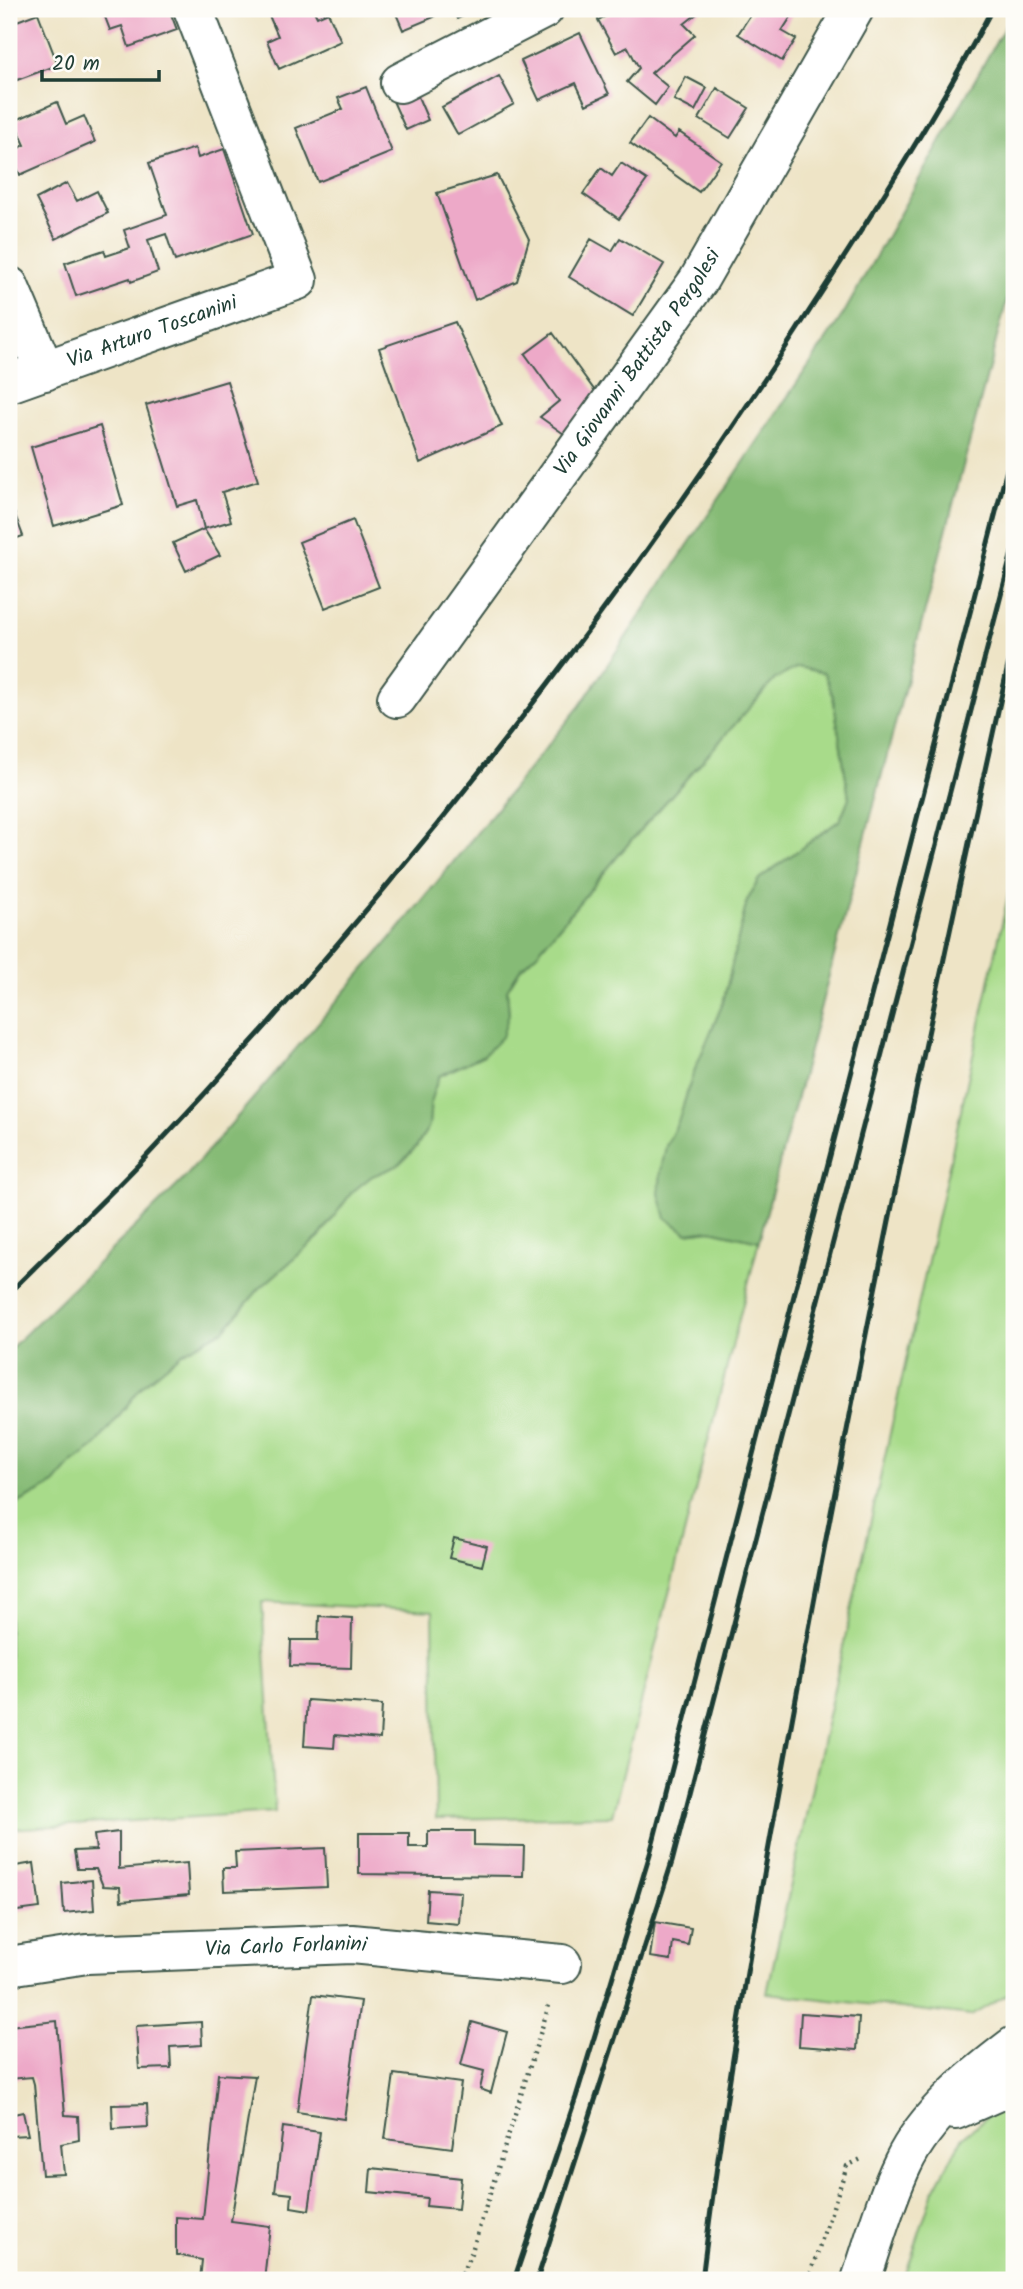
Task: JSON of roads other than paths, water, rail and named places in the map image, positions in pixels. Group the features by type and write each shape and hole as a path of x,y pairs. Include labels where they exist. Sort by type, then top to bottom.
{"street":[{"name":"Via Arturo Toscanini","path":"9,383 298,280 193,9"},
{"path":"400,83 544,9"},
{"name":"Via Giovanni Battista Pergolesi","path":"397,698 698,281 854,9"},
{"path":"9,286 46,371"},
{"name":"Via Carlo Forlanini","path":"9,1966 87,1954 352,1944 562,1964"},
{"path":"861,2280 903,2162 932,2122 972,2077 1014,2046"},
{"path":"932,2122 1014,2084"}],"railway":[{"path":"9,1293 142,1161 232,1064 320,964 489,760 648,549 724,440 923,132 992,9"},
{"path":"514,2280 576,2097 650,1854 1014,442"},
{"path":"537,2280 672,1862 1014,545"},
{"path":"702,2280 750,1956 832,1509 906,1136 1014,639"}]}
